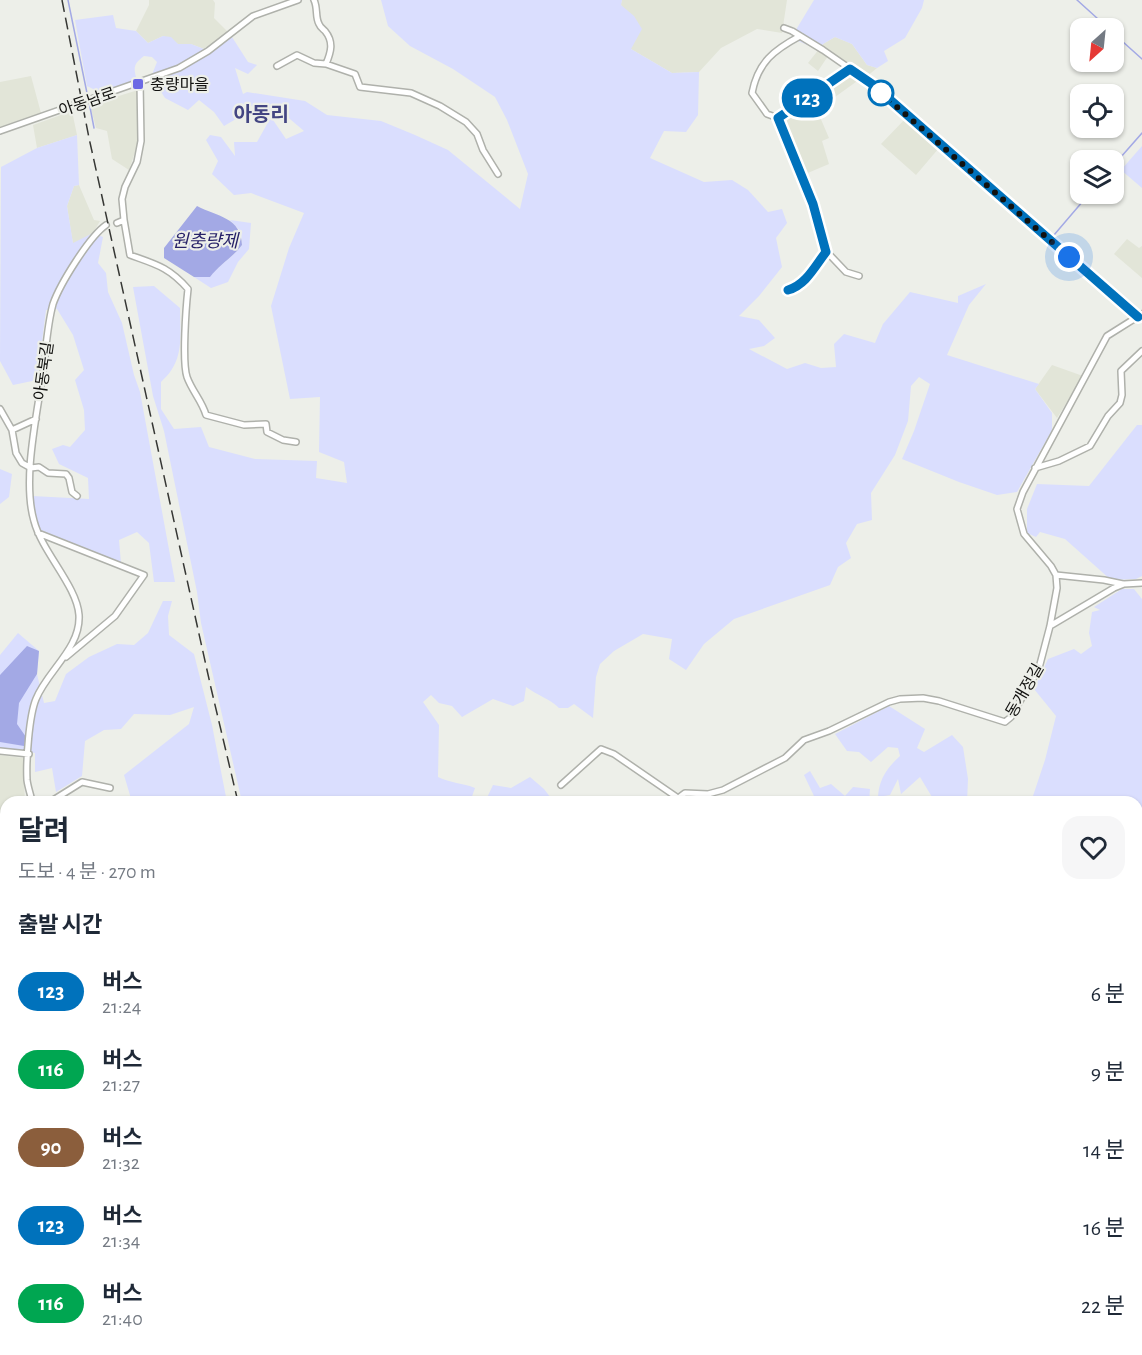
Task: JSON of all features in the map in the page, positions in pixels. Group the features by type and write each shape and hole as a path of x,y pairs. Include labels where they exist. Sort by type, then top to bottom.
{"street":[{"name":"아동남로","path":"0,131 179,68 208,51 253,16 293,0"},
{"path":"314,0 318,7 318,24 332,42 326,64"},
{"path":"784,28 850,69 880,92 1140,316 1107,336 1035,468 1017,509 1024,534 1056,575 1124,584 1142,583"},
{"path":"800,36 783,45 767,58 758,70 752,93 767,114 778,118 813,204 826,252 846,272 858,276"},
{"path":"278,66 297,55 314,63 326,64 356,74 360,87 411,93 440,106 466,122 477,134 483,150 498,174"},
{"path":"778,118 850,69"},
{"path":"140,82 141,141 137,162 122,199 130,255 161,265 177,276 188,289 185,350 187,377 206,415 244,425 266,423 267,432 283,440 296,442"},
{"path":"117,223 124,219"},
{"name":"아동북길","path":"62,660 78,629 79,614 74,595 44,548 34,522 29,499 31,468 53,304 69,272 106,225"},
{"path":"788,290 803,282 826,252"},
{"path":"1035,468 1059,461 1090,446 1108,416 1120,403 1121,371 1142,351"},
{"path":"0,409 12,430 16,453 22,463 31,468 39,467 48,472 66,474 72,492 77,496"},
{"path":"12,430 36,419"},
{"name":"아동북길","path":"31,796 27,781 29,754 35,701 43,683 62,660 115,616 144,575 38,533"},
{"name":"동개정길","path":"681,796 685,793 708,794 723,790 785,758 804,740 900,699 923,698 939,701 1005,722 1011,717 1039,668 1057,588 1056,575"},
{"path":"1050,626 1124,584"},
{"path":"561,785 601,749 615,754 671,796"},
{"path":"0,751 29,754"},
{"path":"60,796 82,782 110,788"}],"shaded area":[{"path":"149,0 213,0 215,3 214,18 228,32 204,49 191,44 178,44 163,36 148,43 136,31 149,5"},
{"path":"381,0 622,0 621,5 634,16 642,29 631,49 672,73 699,72 698,115 686,132 664,131 650,158 704,182 732,180 748,190 768,212 782,209 787,223 776,238 782,267 759,296 739,316 759,320 775,338 764,346 749,349 787,369 805,363 821,368 836,367 834,344 844,334 875,343 883,324 910,292 958,303 958,296 986,284 969,305 947,355 1039,384 1035,389 1052,413 1052,430 1017,492 997,495 959,482 902,459 930,384 919,377 911,386 908,421 895,455 871,493 872,520 857,524 846,543 851,558 838,567 830,585 734,619 704,644 686,670 669,659 672,639 643,634 614,651 600,664 596,677 593,718 574,704 568,708 559,708 526,687 524,701 513,706 493,699 462,717 452,706 439,703 431,695 423,702 439,725 438,777 475,788 472,796 241,796 201,623 197,592 164,431 153,396 133,287 154,286 180,308 178,357 169,374 161,382 161,409 174,429 201,427 209,447 255,459 317,461 316,478 347,483 344,462 319,452 320,397 290,399 271,306 289,248 304,213 251,193 234,195 212,174 218,161 206,140 210,135 221,137 235,156 234,142 257,142 271,117 286,139 304,131 277,108 263,116 254,107 241,103 235,109 236,119 224,126 214,112 199,100 188,110 165,98 154,81 206,56 232,37 248,62 257,65 248,74 235,68 243,94 247,92 305,101 327,115 381,121 415,135 448,150 520,209 528,174 507,120 495,97 453,69 410,46 388,26"},
{"path":"622,0 787,0 782,33 757,29 721,48 699,72 672,73 631,49"},
{"path":"814,0 924,0 905,38 884,51 888,61 877,68 867,65 852,44 835,37 823,44 819,50 791,38"},
{"path":"113,15 116,28 136,31 148,43 163,36 171,37 178,44 191,44 204,49 198,55 151,77 157,62 152,57 144,56 136,65 134,82 97,91 87,86 75,20"},
{"path":"835,37 852,44 867,65 877,68 866,77 844,61 828,56 818,71 808,63 823,44"},
{"path":"850,71 860,79 817,110 829,138 822,141 829,164 803,175 777,120"},
{"path":"31,76 41,113 0,127 0,82"},
{"path":"138,90 138,143 129,170 112,159 107,131 96,128 90,105"},
{"path":"72,111 77,135 37,148 33,125"},
{"path":"906,118 939,148 916,175 881,144"},
{"path":"77,135 79,185 74,186 67,206 73,243 93,233 103,237 98,263 106,273 108,292 122,323 140,392 175,582 154,582 149,543 137,532 119,540 121,563 36,528 32,496 89,499 88,478 59,464 52,449 63,445 70,447 85,430 84,410 75,380 84,370 73,335 57,309 46,310 37,380 13,385 0,361 1,167 37,148"},
{"path":"1142,146 1142,188 1124,173 1124,167"},
{"path":"79,185 94,220 100,221 93,233 73,244 67,206 74,186"},
{"path":"230,220 251,223 249,249 238,262 228,282 211,288 194,277 210,276 242,245 241,232"},
{"path":"1127,239 1139,248 1142,246 1142,278 1114,254"},
{"path":"1052,365 1083,376 1057,418 1035,389"},
{"path":"1137,425 1142,425 1142,576 1136,579 1111,580 1065,539 1040,532 1036,537 1027,533 1027,509 1037,484 1089,486"},
{"path":"0,469 12,474 9,497 0,504"},
{"path":"1122,589 1134,589 1142,599 1142,796 1033,796 1056,716 1034,689 1048,659 1074,649 1081,654 1092,646 1089,633 1092,612 1100,610 1094,607"},
{"path":"163,601 172,601 168,616 169,635 194,654 212,725 226,796 130,796 124,775 189,724 194,707 170,715 134,714 121,729 104,730 85,741 82,776 56,792 52,768 35,772 35,753 0,748 0,655 18,633 39,651 37,674 44,703 55,701 66,674 89,657 117,644 134,645 148,633"},
{"path":"889,706 925,729 917,748 924,752 952,735 963,747 968,779 967,796 931,796 920,777 901,794 898,779 890,795 878,796 885,774 900,756 898,748 888,747 871,762 859,752 847,751 835,734"},
{"path":"0,755 23,758 25,796 0,796"},
{"path":"810,771 820,788 831,784 845,796 814,796 804,775"},
{"path":"530,777 549,796 488,796 493,785 511,788"},
{"path":"853,787 870,789 869,796 845,796"}],"water":[{"name":"원충량제","path":"197,206 233,223 241,236 242,245 210,277 194,277 164,258 164,248"},
{"path":"27,646 39,651 37,674 19,703 17,724 26,737 24,746 0,742 0,675"}],"waterway":[{"path":"68,0 88,98"},
{"path":"1077,0 1097,18"},
{"path":"1124,43 1142,59"},
{"path":"89,102 94,128"},
{"path":"1124,153 1142,133"},
{"path":"1054,235 1080,204"}],"railway":[{"path":"62,0 89,138 237,796"}],"bus line":[{"name":"123","path":"788,290 803,282 826,252 818,217 778,118 850,69 872,84 1138,317"}],"place":[{"name":"충량마을","path":"138,84"}],"district":[{"name":"아동리","path":"261,114"}],"route":[{"path":"881,93 1069,257"}]}
